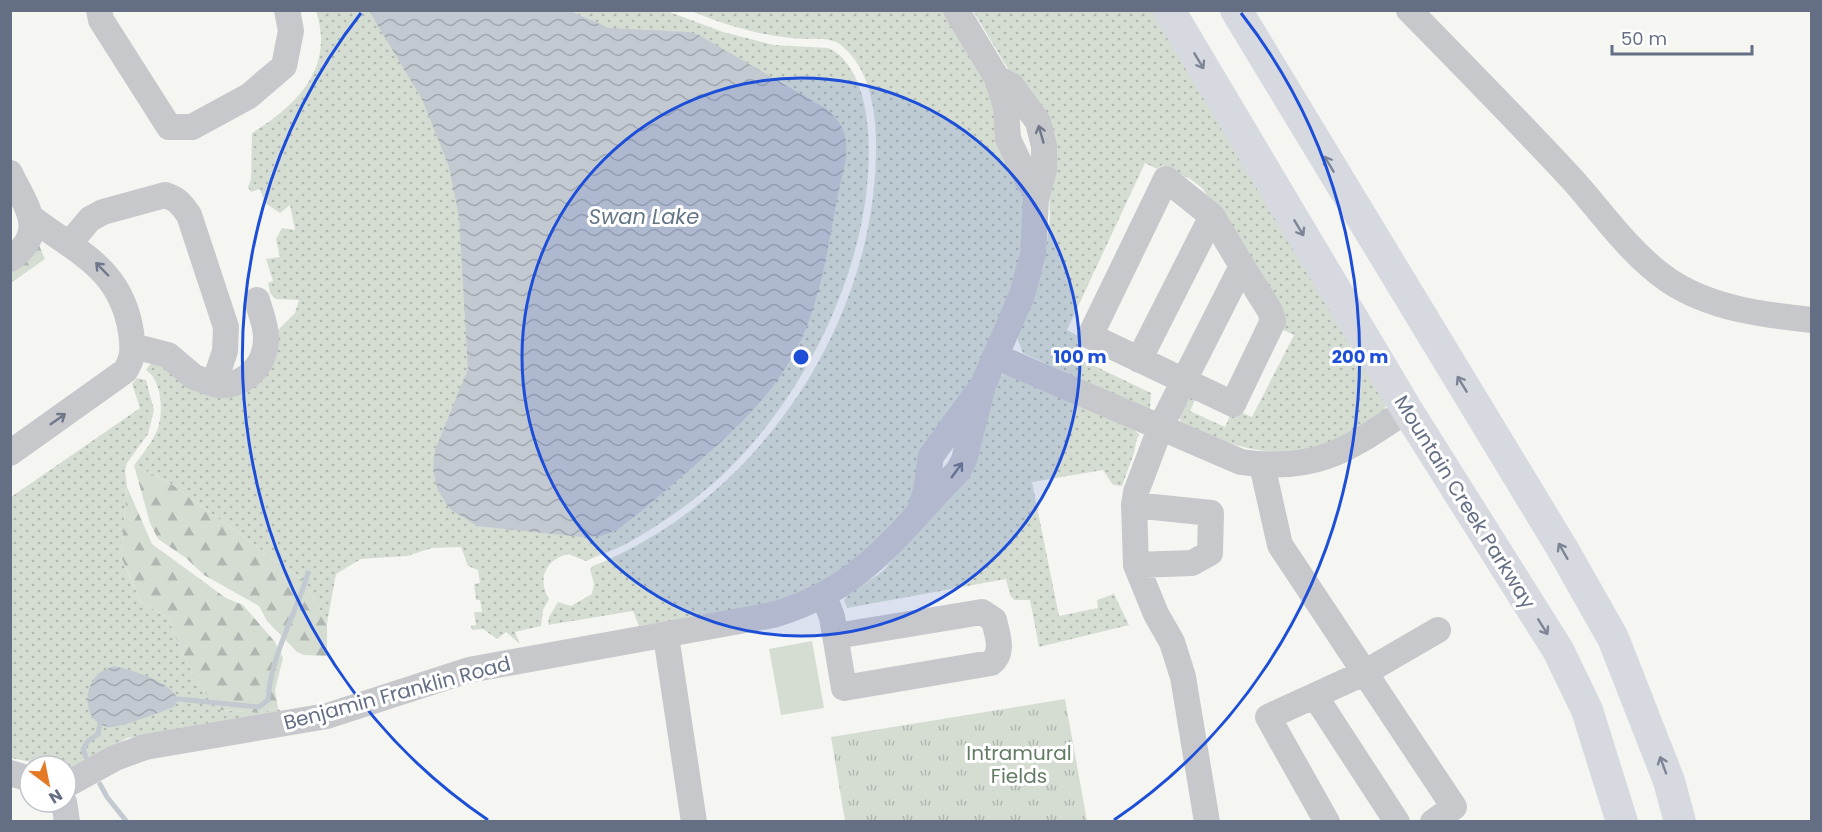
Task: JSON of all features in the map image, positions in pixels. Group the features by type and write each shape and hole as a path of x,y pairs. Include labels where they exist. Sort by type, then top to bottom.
{"main road":[{"name":"Mountain Creek Parkway","path":"1169,10 1407,410 1558,650 1587,710 1622,822"},
{"path":"1236,10 1562,548 1613,638 1669,781 1680,822"}],"street":[{"path":"99,10 101,20 170,127 192,127 249,96 284,66 291,31 287,10"},
{"path":"956,10 997,78 1006,106 1008,139 1028,182 1037,191 1037,215 1029,275 995,356 1241,462 1262,465 1295,465 1337,454 1407,410"},
{"path":"1408,10 1572,179 1644,261 1669,281 1701,298 1769,316 1812,320"},
{"path":"10,173 32,218 33,232 30,242 10,259"},
{"path":"1166,179 1212,216 1242,266 1270,310 1273,321 1272,329 1233,404 1090,336 1166,179"},
{"path":"69,244 90,219 103,212 165,195 175,198 182,204 189,215 226,327 223,359 214,384"},
{"path":"1139,360 1212,216"},
{"path":"10,453 125,371 131,362 133,346 129,315 112,280 90,258 32,218"},
{"path":"1207,822 1183,677 1172,642 1156,614 1136,564 1134,505 1136,492 1161,426 1242,266"},
{"path":"133,346 168,355 194,377 214,384 239,382 256,369 267,338 257,300"},
{"name":"Benjamin Franklin Road","path":"78,778 115,758 145,747 327,716 469,670 773,615 824,596 868,566 918,513 926,491 931,456 983,385 995,356"},
{"path":"1262,465 1280,545 1454,807 1433,822"},
{"path":"1134,505 1211,513 1212,535 1210,553 1192,563 1136,564"},
{"path":"824,596 832,617 844,688 991,663 1000,651 994,620 982,612 836,636"},
{"path":"1327,822 1268,717 1364,673 1438,630"},
{"path":"666,636 694,822"},
{"path":"1315,696 1397,822"}],"green space":[{"path":"316,11 667,11 723,32 774,45 828,48 846,62 862,95 868,130 868,181 860,232 844,284 823,335 797,383 766,427 731,467 685,506 651,530 615,549 586,561 568,554 554,561 545,571 545,592 549,599 543,610 541,626 515,632 520,644 506,632 497,639 483,629 472,630 471,626 476,625 474,612 482,612 480,600 476,600 474,584 480,583 478,570 468,566 461,547 432,548 407,556 361,559 336,574 327,623 305,582 170,483 134,465 146,450 159,426 161,408 159,390 152,375 146,370 155,358 214,394 295,313 299,300 276,299 270,293 268,283 273,281 266,259 280,257 276,239 282,228 295,230 290,205 280,213 265,203 260,189 251,192 248,187 251,179 252,133 284,110 297,97 308,83 316,67 321,31"},
{"path":"691,11 947,11 981,67 1023,177 1027,216 1011,299 910,506 884,538 827,582 759,607 639,626 633,611 548,625 549,617 558,602 571,606 592,594 594,584 590,569 593,566 651,537 705,499 752,454 793,402 827,345 853,284 869,221 876,156 874,113 867,83 853,57 839,44 830,40 789,38 761,33 732,26"},
{"path":"973,11 1163,11 1387,399 1384,413 1333,445 1293,452 1273,452 1236,445 1181,423 1179,416 1192,395 1196,398 1190,411 1225,427 1230,416 1238,411 1252,417 1294,335 1281,329 1224,222 1203,189 1190,179 1162,165 1157,169 1145,163 1067,330 1078,336 1080,343 1074,356 1151,393 1150,409 1147,410 1023,353 1017,338 1044,265 1050,217 1049,193 1017,84"},
{"path":"39,245 45,259 11,283 11,263"},
{"path":"1005,373 1126,423 1140,435 1137,438 1122,486 1113,485 1103,470 1032,482 1059,616 1098,608 1097,600 1114,594 1129,625 1039,647 1030,600 1014,600 1010,595 1006,579 847,608 844,600 847,596 882,572 942,503 998,379"},
{"path":"137,378 146,380 154,410 148,434 127,463 125,471 127,487 121,558 141,602 168,618 181,651 202,689 220,710 261,713 278,708 283,714 127,738 78,765 78,754 18,754 18,759 11,758 11,497 140,408 132,384"},
{"path":"134,465 170,483 305,582 327,623 327,656 304,655 297,652 267,621 259,606 204,575 186,558 158,539 150,523"},
{"path":"127,487 152,544 226,598 243,605 275,642 283,658 275,690 278,708 261,713 220,710 202,689 181,651 168,618 141,602 121,557"},
{"path":"812,641 824,708 781,715 769,649"},
{"name":"Intramural Fields","path":"1065,699 1087,821 845,821 831,737"}],"water":[{"name":"Swan Lake","path":"369,11 570,11 609,28 689,32 699,35 825,108 836,118 842,128 846,139 845,161 824,266 811,315 794,353 782,374 752,412 735,429 617,530 601,536 582,537 477,526 450,509 438,491 433,470 435,450 468,369 459,217 449,167 422,99"},
{"path":"114,666 150,677 167,687 178,699 175,706 113,727 100,724 90,713 89,689 97,675"}],"waterway":[{"path":"178,699 259,707 268,700 279,651 308,573"},
{"path":"86,757 83,749 88,741 98,734 100,724"},
{"path":"100,784 107,797 127,822"}]}
